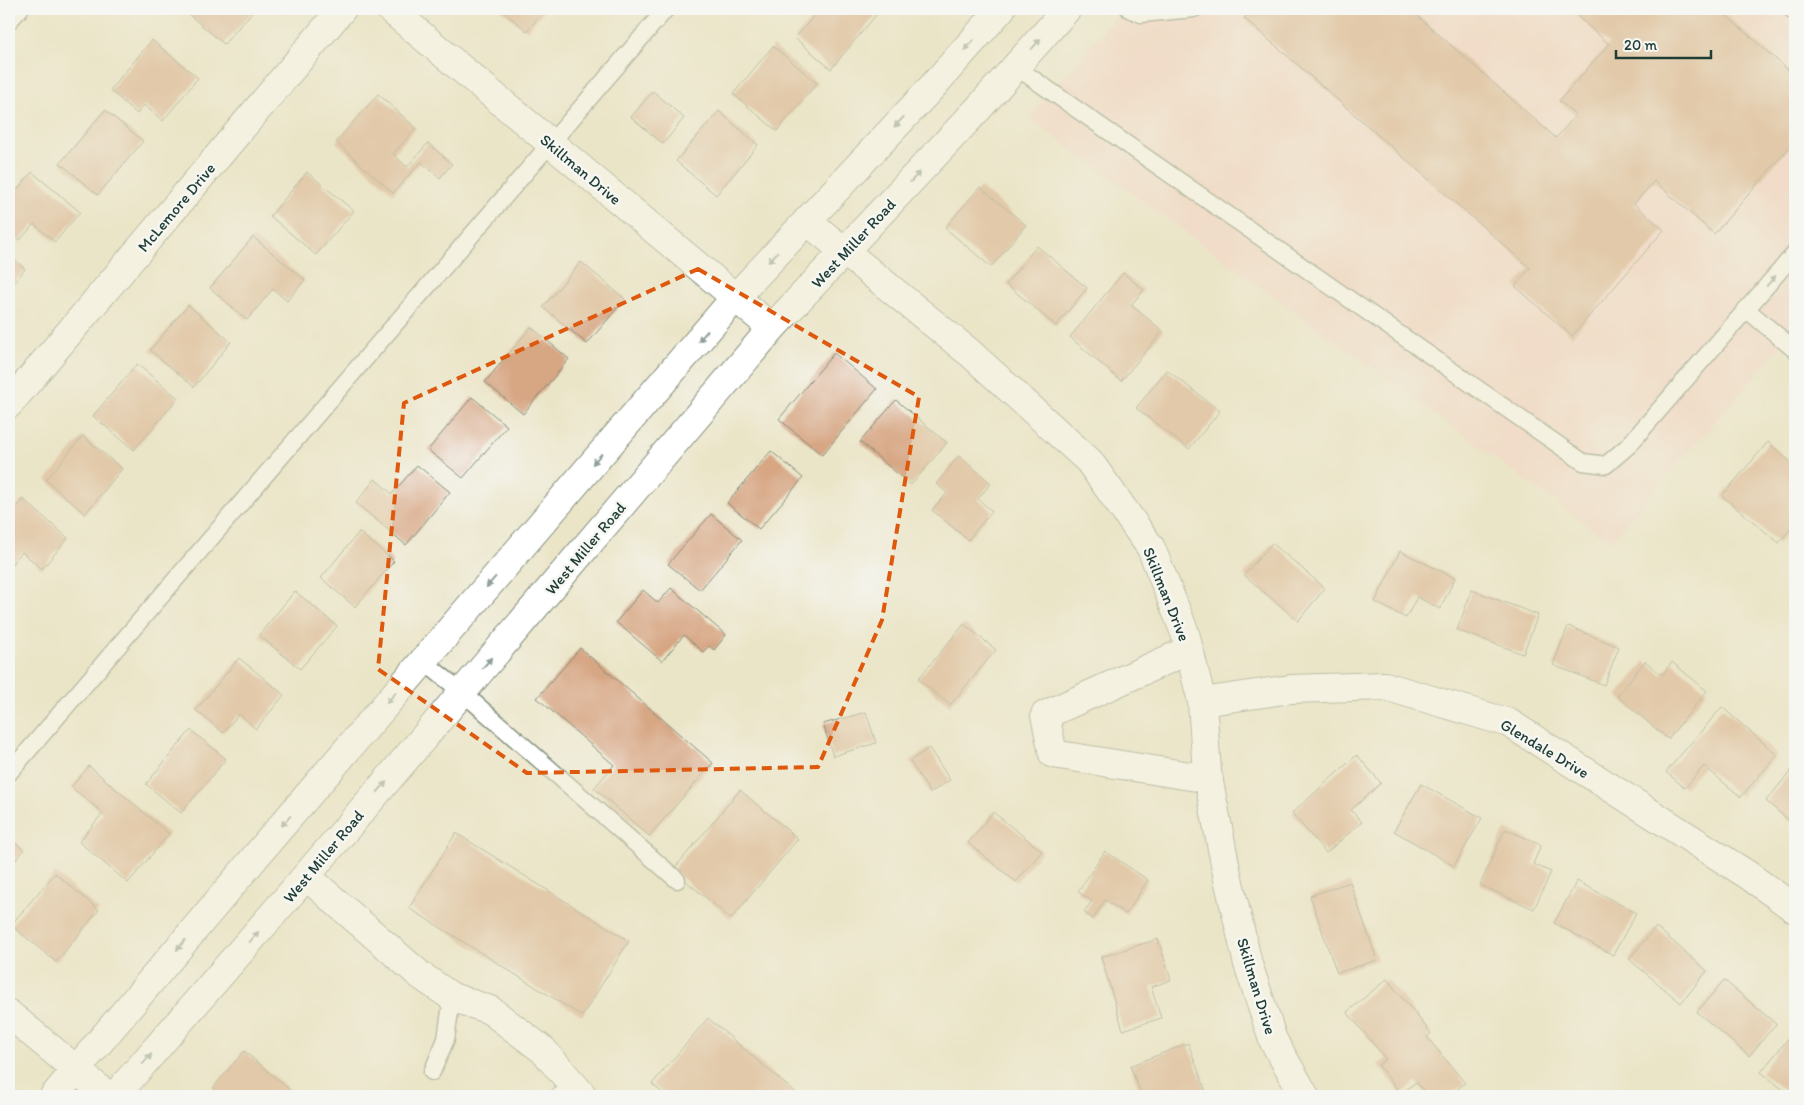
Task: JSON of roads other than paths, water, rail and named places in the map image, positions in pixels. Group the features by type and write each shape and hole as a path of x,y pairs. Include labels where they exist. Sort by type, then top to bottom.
{"street":[{"name":"McLemore Drive","path":"9,404 342,9"},
{"name":"Skillman Drive","path":"390,9 734,299 772,328"},
{"path":"54,1096 423,661 734,299 1001,9"},
{"name":"West Miller Road","path":"115,1096 306,876 772,328 846,251 1067,9"},
{"name":"Skillman Drive","path":"807,221 970,354 1090,462 1152,548 1185,633 1202,702 1209,779 1227,874 1248,964 1273,1040 1304,1096"},
{"path":"1189,650 1045,715 1053,754 1209,779"},
{"name":"Glendale Drive","path":"1202,702 1291,689 1384,686 1509,723 1748,875 1795,909"},
{"path":"306,876 420,975 452,997 490,1010 543,1050 572,1093"},
{"path":"9,1014 108,1096"}],"lane":[{"path":"9,21 20,9"},
{"path":"9,773 666,9"},
{"path":"1129,9 1141,14 1194,9"},
{"path":"1791,9 1795,12"},
{"path":"1016,67 1583,462 1606,464 1628,446 1795,253"},
{"path":"1746,309 1795,350"},
{"path":"423,661 462,692 677,880"},
{"path":"432,1072 446,1039 452,997"}]}
